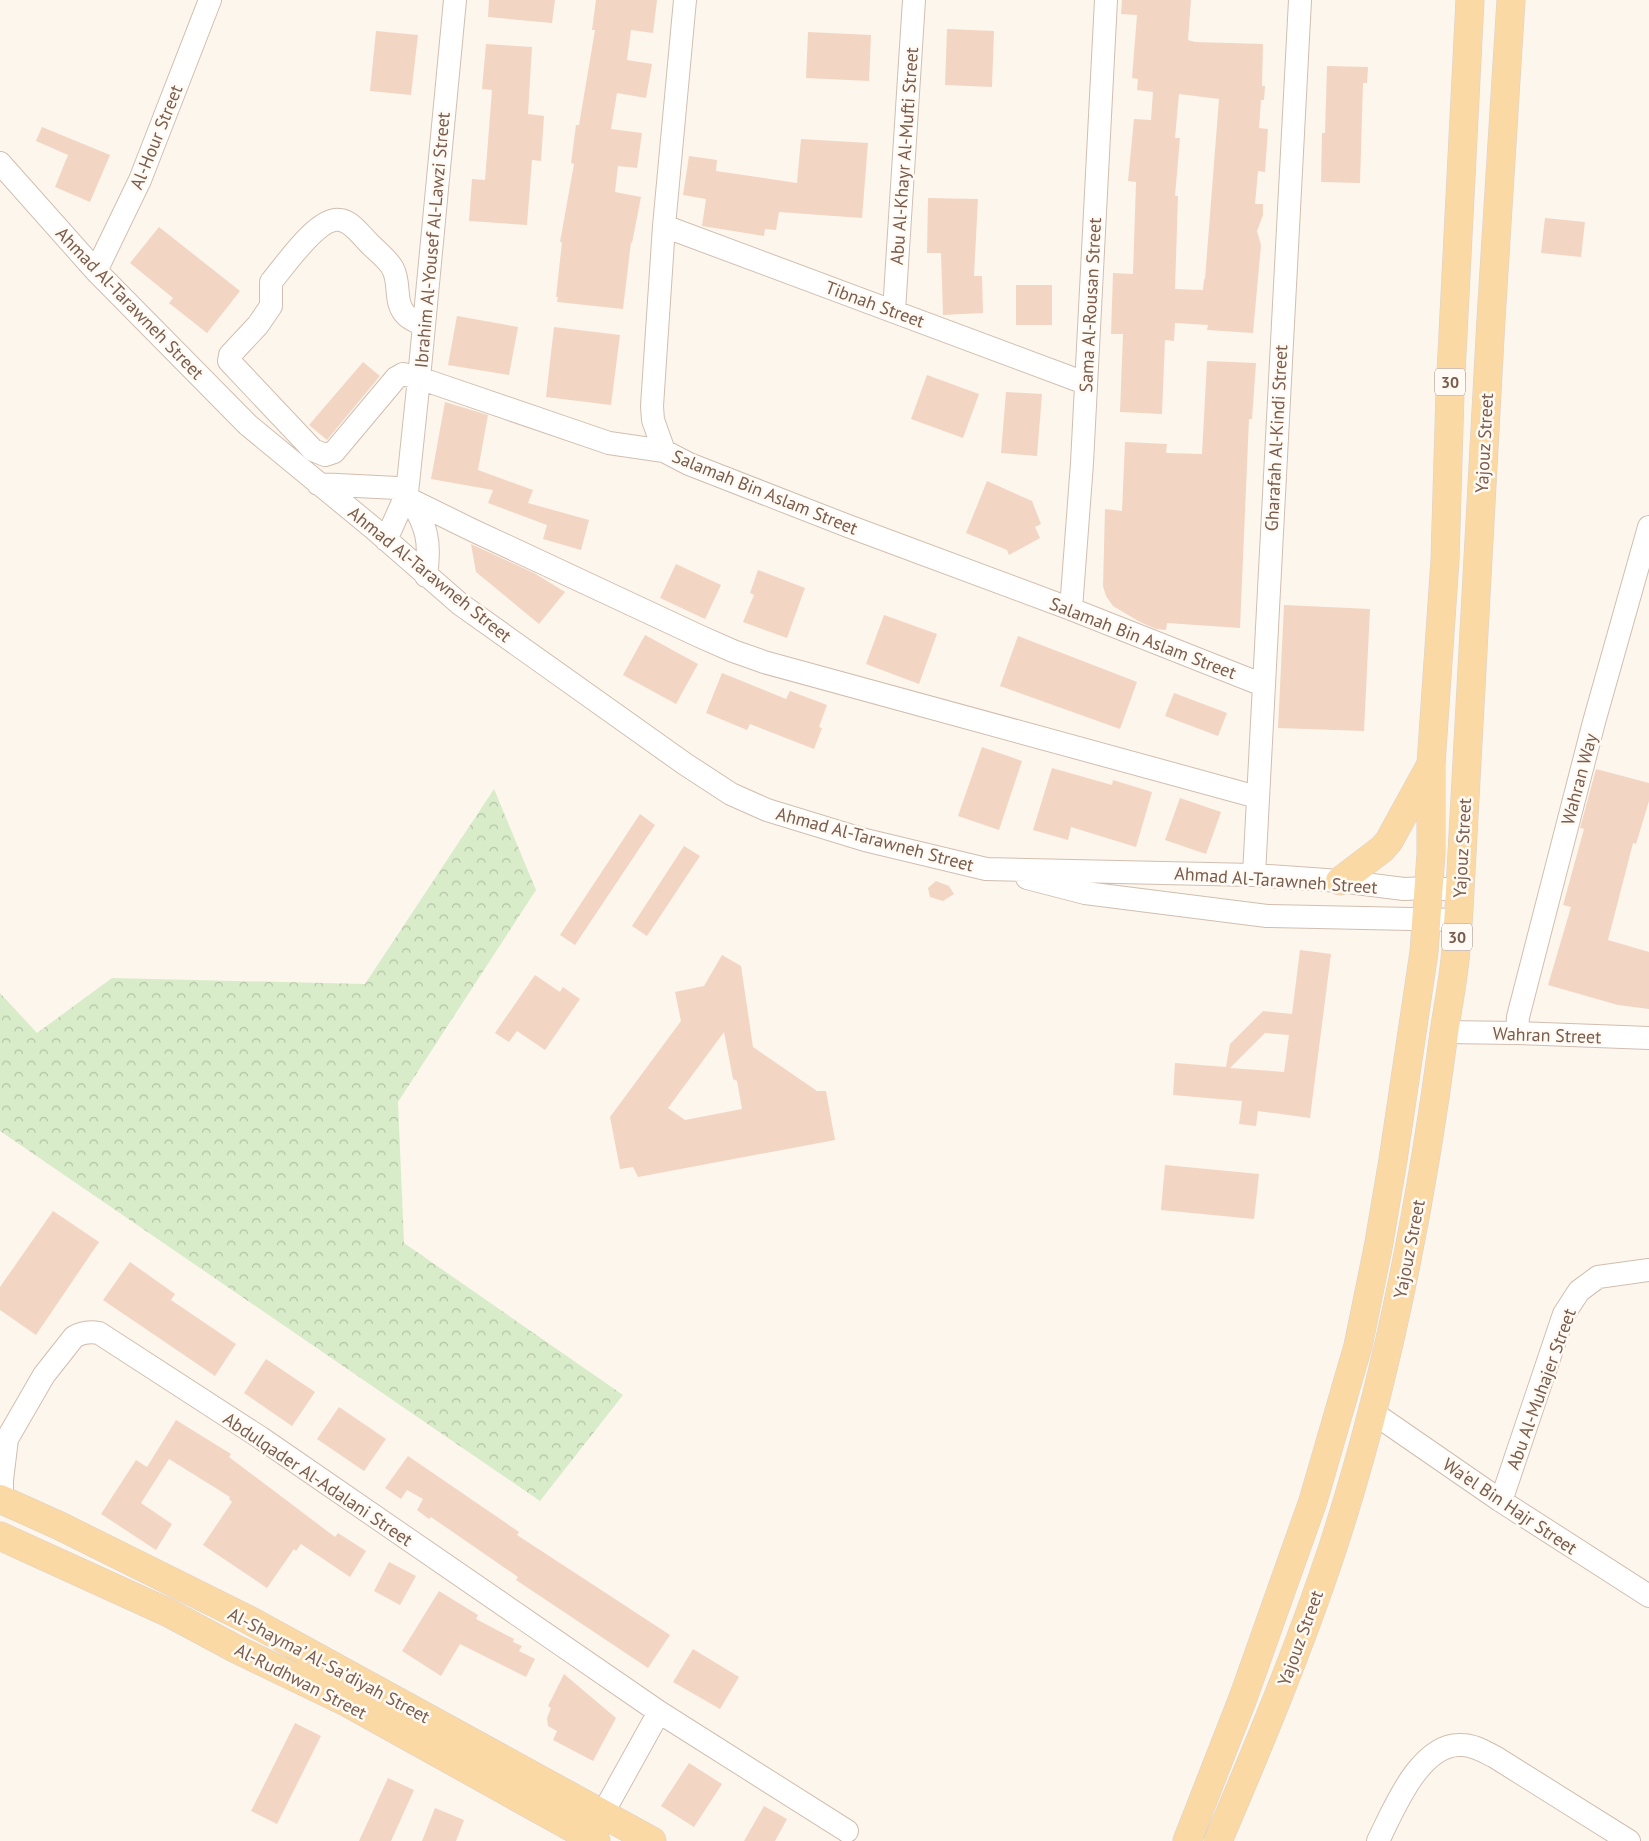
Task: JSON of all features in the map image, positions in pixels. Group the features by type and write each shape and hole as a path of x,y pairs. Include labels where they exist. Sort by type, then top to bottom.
{"main road":[{"name":"Yajouz Street","path":"1187,1841 1243,1698 1313,1501 1358,1346 1378,1248 1393,1160 1424,952 1431,854 1431,764 1444,570 1450,393 1470,0"},
{"name":"Yajouz Street","path":"1218,1841 1294,1659 1332,1551 1372,1412 1406,1272 1436,1098 1456,950 1491,319 1511,0"},
{"path":"1340,881 1389,842 1431,764"},
{"name":"Al-Shayma’ Al-Sa’diyah Street","path":"1,1500 60,1526 249,1620 652,1841"},
{"name":"Al-Rudhwan Street","path":"0,1536 169,1613 236,1649 348,1703 596,1841"},
{"path":"169,1613 182,1587"},
{"path":"236,1649 249,1620"}],"street":[{"name":"Al-Hour Street","path":"96,270 140,180 210,0"},
{"name":"Ibrahim Al-Yousef Al-Lawzi Street","path":"380,534 405,490 419,378 455,0"},
{"name":"Salamah Bin Aslam Street","path":"684,0 664,226 652,406 652,420 664,451 688,464 839,523 1071,609 1263,685"},
{"name":"Abu Al-Khayr Al-Mufti Street","path":"894,312 914,0"},
{"name":"Sama Al-Rousan Street","path":"1071,609 1106,0"},
{"name":"Gharafah Al-Kindi Street","path":"1254,875 1300,0"},
{"name":"Ahmad Al-Tarawneh Street","path":"0,163 96,270 248,425 380,534 460,604 685,764 731,794 767,810 865,840 986,869 1254,875 1340,881 1404,889 1460,890"},
{"path":"424,325 408,317 402,310 393,268 353,227 340,220 329,222 316,228 271,282 271,306 258,325 229,359 232,365 313,450 325,455 334,452 398,376 403,374 609,443 664,451"},
{"name":"Tibnah Street","path":"664,226 1085,383"},
{"path":"318,484 405,490 470,529 699,636 764,662 1257,797"},
{"path":"405,490 420,516 428,542 429,554 426,576"},
{"name":"Wahran Way","path":"1517,1033 1518,1017 1567,826 1649,527"},
{"name":"Ahmad Al-Tarawneh Street","path":"1002,870 1085,892 1267,916 1458,920"},
{"name":"Wahran Street","path":"1444,1032 1649,1038"},
{"name":"Abu Al-Muhajer Street","path":"1501,1501 1564,1314 1579,1291 1598,1277 1649,1270"},
{"name":"Abdulqader Al-Adalani Street","path":"1,1500 4,1441 44,1375 74,1337 80,1333 91,1331 105,1335 261,1438 659,1712 847,1831"},
{"name":"Wa'el Bin Hajr Street","path":"1372,1412 1501,1501 1647,1590"},
{"path":"603,1813 659,1712"},
{"path":"1378,1841 1415,1773 1433,1755 1445,1748 1462,1744 1476,1748 1494,1757 1629,1841"}],"green space":[{"path":"494,789 536,890 398,1102 404,1243 623,1395 540,1501 0,1131 0,993 37,1033 112,978 365,984"}],"building":[{"path":"489,0 555,0 552,23 488,17"},
{"path":"596,0 657,0 653,33 631,30 627,60 652,64 646,98 617,93 611,129 642,133 637,168 618,166 615,192 641,197 631,242 623,309 557,302 558,297 556,297 562,242 560,242 574,164 571,163 576,125 579,125 595,30 592,30"},
{"path":"1122,0 1191,0 1188,40 1195,42 1263,44 1262,86 1265,86 1264,100 1261,100 1259,128 1268,129 1265,172 1258,171 1255,204 1263,204 1263,215 1257,231 1261,245 1253,333 1207,330 1208,325 1175,323 1174,341 1165,340 1162,414 1120,412 1123,334 1111,334 1113,273 1133,274 1136,182 1128,181 1134,119 1151,120 1153,92 1137,90 1138,79 1132,78 1137,15 1121,14","holes":["1179,94 1219,99 1203,290 1175,289 1178,196 1175,196 1180,138 1175,138"]},
{"path":"947,29 994,31 992,87 945,85"},
{"path":"376,31 418,35 411,95 370,91"},
{"path":"808,32 871,35 869,81 806,78"},
{"path":"486,44 532,47 528,114 544,116 541,161 532,160 527,225 469,221 472,179 485,180 492,90 482,89"},
{"path":"1327,66 1368,67 1367,83 1363,83 1360,183 1321,182 1322,133 1325,133"},
{"path":"42,127 110,155 90,202 55,187 68,155 36,141"},
{"path":"801,139 868,143 862,218 779,212 776,230 765,229 764,236 702,226 706,199 683,195 689,156 717,160 716,171 797,183"},
{"path":"928,198 978,199 974,276 982,276 983,313 943,315 941,253 927,253"},
{"path":"1545,218 1585,222 1581,257 1541,253"},
{"path":"159,227 240,291 207,333 169,303 173,298 130,263"},
{"path":"1016,285 1052,285 1052,325 1016,325"},
{"path":"457,316 518,327 509,375 448,365"},
{"path":"554,327 620,335 611,405 546,397"},
{"path":"1207,361 1256,363 1252,419 1249,419 1240,628 1167,623 1166,630 1156,629 1113,606 1106,596 1103,586 1105,509 1122,511 1125,442 1167,444 1166,453 1202,454"},
{"path":"363,362 380,376 327,440 309,425"},
{"path":"927,375 979,394 963,438 911,419"},
{"path":"1006,392 1042,394 1037,456 1001,453"},
{"path":"445,402 488,415 478,470 533,490 528,503 589,520 581,550 543,539 547,525 488,503 493,490 431,479"},
{"path":"987,481 1032,501 1041,524 1035,527 1040,538 1009,555 1007,550 966,533"},
{"path":"471,544 534,573 565,592 539,624 476,572"},
{"path":"676,564 721,585 705,619 660,598"},
{"path":"758,570 805,588 787,638 743,622 754,595 750,593"},
{"path":"1284,605 1370,609 1364,731 1278,728"},
{"path":"884,615 937,634 919,684 866,664"},
{"path":"645,635 698,664 676,704 623,675"},
{"path":"1018,636 1137,682 1120,729 1000,686"},
{"path":"722,673 786,699 790,691 827,705 819,727 822,728 814,749 750,724 747,730 706,713"},
{"path":"1174,693 1227,713 1218,736 1165,716"},
{"path":"982,747 1022,761 999,830 958,816"},
{"path":"1052,768 1112,785 1113,780 1152,792 1136,847 1071,827 1068,840 1033,830"},
{"path":"1596,769 1649,783 1649,801 1636,844 1633,843 1608,940 1649,952 1649,1009 1618,1005 1548,985 1571,907 1563,905 1584,829 1580,828"},
{"path":"1180,798 1221,812 1206,854 1165,840"},
{"path":"640,814 655,825 575,945 560,935"},
{"path":"684,846 700,856 647,936 632,926"},
{"path":"936,881 949,886 954,894 943,901 930,897 928,888"},
{"path":"1300,950 1331,954 1310,1118 1258,1111 1256,1126 1239,1124 1242,1101 1173,1095 1175,1063 1226,1067 1230,1044 1263,1011 1292,1014","holes":["1265,1033 1289,1035 1284,1072 1230,1068"]},
{"path":"722,955 741,966 753,1047 817,1091 826,1091 835,1140 638,1177 633,1167 620,1169 610,1117 681,1021 675,992 704,986","holes":["724,1032 733,1079 737,1081 742,1109 685,1120 668,1108"]},
{"path":"535,975 560,992 563,987 580,999 545,1050 517,1031 509,1042 495,1033"},
{"path":"1165,1165 1259,1174 1254,1219 1161,1210"},
{"path":"53,1211 99,1242 36,1335 0,1310 0,1287"},
{"path":"130,1262 175,1294 171,1300 236,1344 215,1376 103,1300"},
{"path":"266,1359 315,1392 292,1426 244,1393"},
{"path":"339,1407 386,1439 364,1471 317,1439"},
{"path":"176,1420 231,1454 229,1457 335,1537 338,1533 366,1551 350,1577 301,1544 296,1551 294,1549 267,1588 203,1545 232,1502 229,1499 230,1497 169,1459 141,1503 172,1524 156,1550 101,1514 136,1460 147,1467"},
{"path":"408,1456 519,1532 517,1535 670,1635 648,1668 516,1580 518,1577 431,1517 429,1519 417,1510 423,1499 407,1490 401,1499 385,1488"},
{"path":"389,1562 416,1576 400,1605 374,1591"},
{"path":"439,1591 478,1615 476,1619 514,1639 513,1642 522,1646 519,1651 535,1659 526,1677 460,1644 441,1676 402,1651"},
{"path":"693,1649 739,1677 720,1709 673,1682"},
{"path":"564,1674 616,1718 593,1761 553,1740 557,1731 548,1726 547,1718 551,1708 548,1706"},
{"path":"295,1723 321,1736 277,1824 251,1811"},
{"path":"689,1763 722,1784 694,1827 661,1806"},
{"path":"388,1778 414,1790 391,1841 359,1841"},
{"path":"764,1806 787,1819 775,1841 744,1841"},
{"path":"435,1808 464,1820 456,1841 422,1841"}]}
